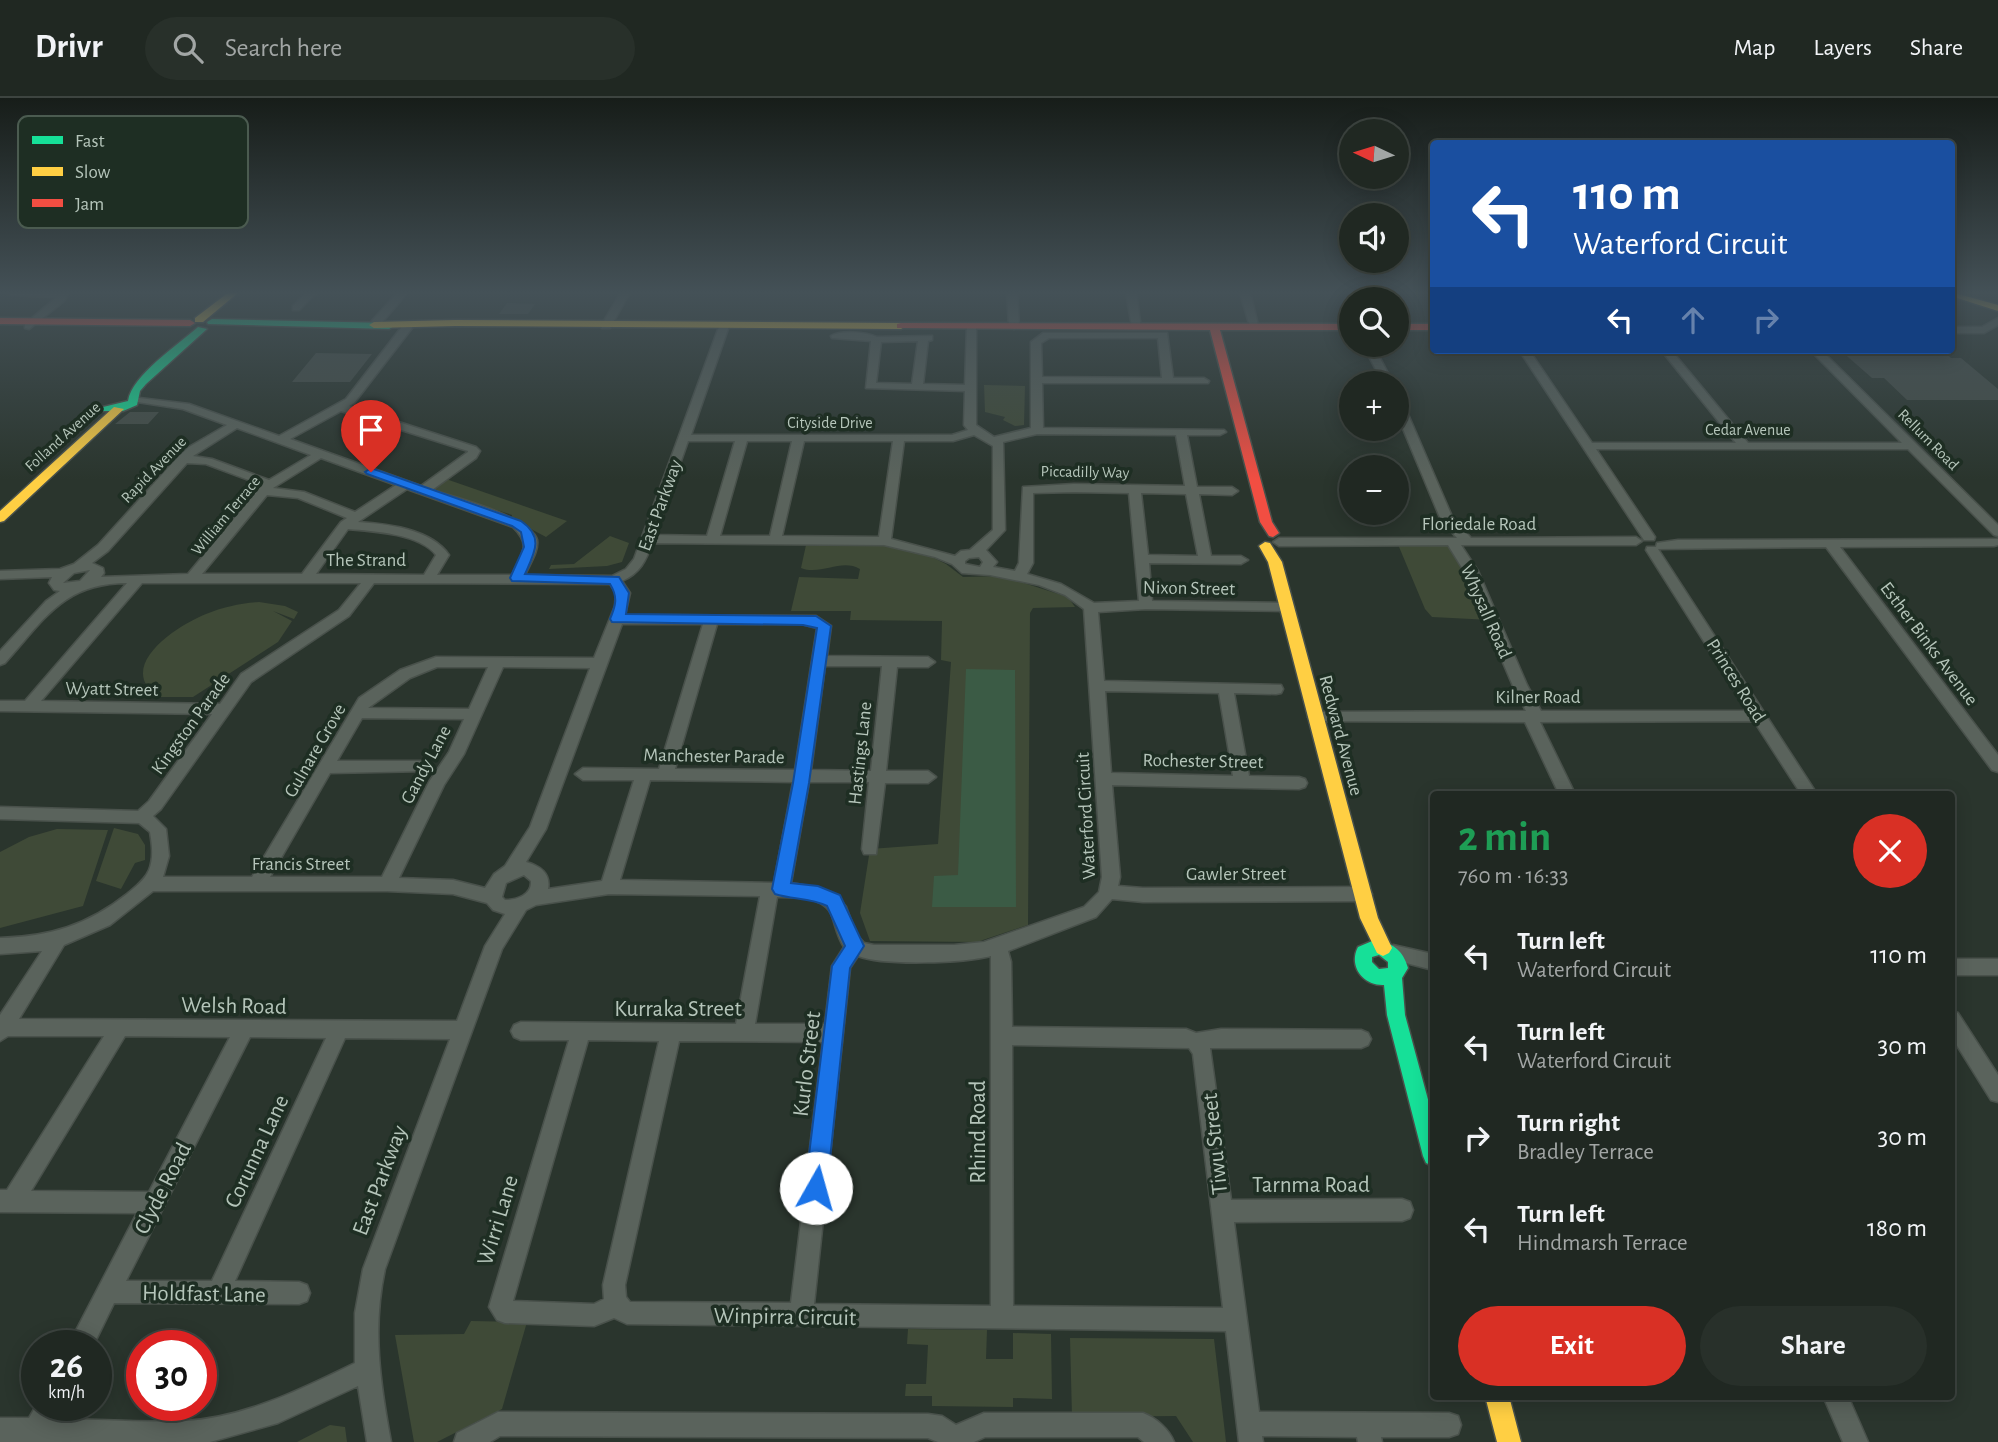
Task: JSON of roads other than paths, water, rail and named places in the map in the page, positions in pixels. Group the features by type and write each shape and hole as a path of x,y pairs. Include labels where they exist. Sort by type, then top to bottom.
{"main road":[{"name":"Folland Avenue","path":"0,518 123,403 169,355"},
{"name":"Redward Avenue","path":"1222,355 1369,918 1388,951"},
{"name":"Folland Avenue","path":"0,506 123,403"},
{"name":"Redward Avenue","path":"1367,949 1369,918"},
{"path":"1396,1014 1374,976 1362,962 1362,955 1367,949 1388,951 1399,963 1395,974 1396,1014 1430,1144"},
{"path":"1374,976 1384,978 1395,974"},
{"path":"1498,1400 1509,1442"}],"street":[{"path":"282,439 354,397 386,355"},
{"name":"East Parkway","path":"614,580 631,572 640,559 714,355"},
{"path":"874,355 870,386 970,388"},
{"path":"918,388 923,355"},
{"path":"971,355 970,425 975,431 999,444 999,530 989,542 980,561"},
{"path":"1036,355 1037,431"},
{"path":"1165,355 1168,381"},
{"name":"Princes Road","path":"1527,355 1636,520 1807,791"},
{"path":"1670,355 1744,444"},
{"name":"Rellum Road","path":"1820,355 1996,538"},
{"path":"1035,380 1204,381"},
{"path":"123,403 162,404 192,409 517,524 530,537 531,547 517,578"},
{"path":"341,407 472,449 472,456 423,490"},
{"name":"Rapid Avenue","path":"78,567 103,548 182,459 201,444 236,424"},
{"name":"Whysall Road","path":"1409,429 1520,686 1534,708 1532,724 1566,791"},
{"name":"Cityside Drive","path":"684,438 953,438 975,431"},
{"path":"996,440 1018,433 1037,431 1220,432"},
{"path":"1181,432 1205,560"},
{"path":"712,540 742,438"},
{"path":"775,540 799,438"},
{"path":"884,541 898,438"},
{"name":"Cedar Avenue","path":"1587,446 1910,446"},
{"name":"William Terrace","path":"192,578 267,487 320,454"},
{"path":"182,459 208,461 267,487 300,495 351,521 381,526 435,545 443,555 428,578"},
{"path":"306,578 351,521 406,484"},
{"name":"Piccadilly Way","path":"1019,577 1026,563 1027,490 1050,488 1232,491"},
{"path":"1135,489 1146,605"},
{"name":"Floriedale Road","path":"1271,537 1300,540 1678,544 1976,544 1996,538"},
{"path":"647,539 884,541 980,561 1019,577 1069,591 1091,608"},
{"name":"Esther Binks Avenue","path":"1830,544 1998,766"},
{"name":"Rapid Avenue","path":"89,578 103,548"},
{"path":"1142,559 1241,560"},
{"path":"51,604 60,581 78,567 89,578"},
{"path":"0,575 60,581 89,578"},
{"path":"0,660 51,604 89,578"},
{"name":"The Strand","path":"89,578 614,580"},
{"name":"Kingston Parade","path":"142,817 155,805 246,678 344,613 371,578"},
{"path":"29,706 138,579"},
{"path":"614,580 623,593 622,606 598,663 538,829 507,873 493,886 494,900 506,907 601,888 776,889 818,893 834,901 840,910 848,937 855,946"},
{"name":"Nixon Street","path":"1091,608 1146,605 1287,607"},
{"name":"Waterford Circuit","path":"855,946 864,951 894,953 966,953 996,946 1090,912 1110,892 1111,863 1091,608"},
{"path":"617,619 803,620 822,623 825,633 802,777 744,1033"},
{"path":"666,775 710,620"},
{"path":"821,661 928,662"},
{"name":"Gulnare Grove","path":"257,884 364,702 421,666 436,662 598,663"},
{"name":"Gandy Lane","path":"387,884 437,782 456,754 498,662"},
{"name":"Hastings Lane","path":"870,849 890,662"},
{"path":"1098,686 1276,689"},
{"path":"1226,688 1242,782"},
{"name":"Wyatt Street","path":"0,706 223,709"},
{"path":"358,713 475,714"},
{"name":"Kilner Road","path":"1316,717 1759,716"},
{"path":"327,767 420,767"},
{"name":"Manchester Parade","path":"583,774 928,777"},
{"path":"601,888 644,775"},
{"name":"Rochester Street","path":"1105,779 1299,783"},
{"path":"0,813 142,817 158,829 161,851 157,872 149,884 122,908 90,929 57,942 31,946 0,946"},
{"path":"526,902 540,889 538,829"},
{"path":"507,873 525,868 538,875 601,888"},
{"name":"Francis Street","path":"453,887 507,873"},
{"name":"Francis Street","path":"149,884 387,884 453,887 494,900"},
{"name":"Gawler Street","path":"1110,892 1143,895 1363,894"},
{"name":"East Parkway","path":"379,1442 365,1370 366,1297 494,946 498,911 494,900"},
{"name":"East Parkway","path":"494,946 526,902"},
{"path":"2,1030 57,942"},
{"name":"Kurlo Street","path":"801,1316 841,966 855,946"},
{"name":"Rhind Road","path":"996,946 1002,962 1002,1319"},
{"path":"1388,951 1430,962"},
{"path":"1395,974 1430,962"},
{"path":"1955,967 1998,967"},
{"path":"1955,1025 1998,1093"},
{"path":"7,1201 120,1028"},
{"name":"Welsh Road","path":"2,1030 464,1030"},
{"name":"Clyde Road","path":"88,1330 244,1030"},
{"name":"Corunna Lane","path":"218,1293 339,1030"},
{"name":"Kurraka Street","path":"521,1031 834,1033"},
{"name":"Wirri Lane","path":"581,1032 500,1307 505,1312 594,1315 617,1305"},
{"path":"617,1305 613,1293 614,1285 671,1032"},
{"path":"1001,1036 1171,1038 1196,1042 1221,1038 1361,1039"},
{"name":"Tiwu Street","path":"1196,1042 1202,1052 1205,1066 1250,1433"},
{"path":"7,1201 154,1203"},
{"name":"Tarnma Road","path":"1221,1211 1402,1210"},
{"name":"Holdfast Lane","path":"108,1292 299,1293"},
{"name":"Winpirra Circuit","path":"617,1305 621,1310 634,1315 1235,1320"},
{"path":"0,1430 183,1438 265,1417 295,1406 365,1370"},
{"path":"1837,1400 1856,1442"},
{"path":"36,1431 41,1421"},
{"path":"466,1442 498,1424 530,1433 928,1426 942,1428 953,1441 984,1425 1143,1425 1161,1442"},
{"path":"1250,1433 1369,1433 1449,1425"}]}
